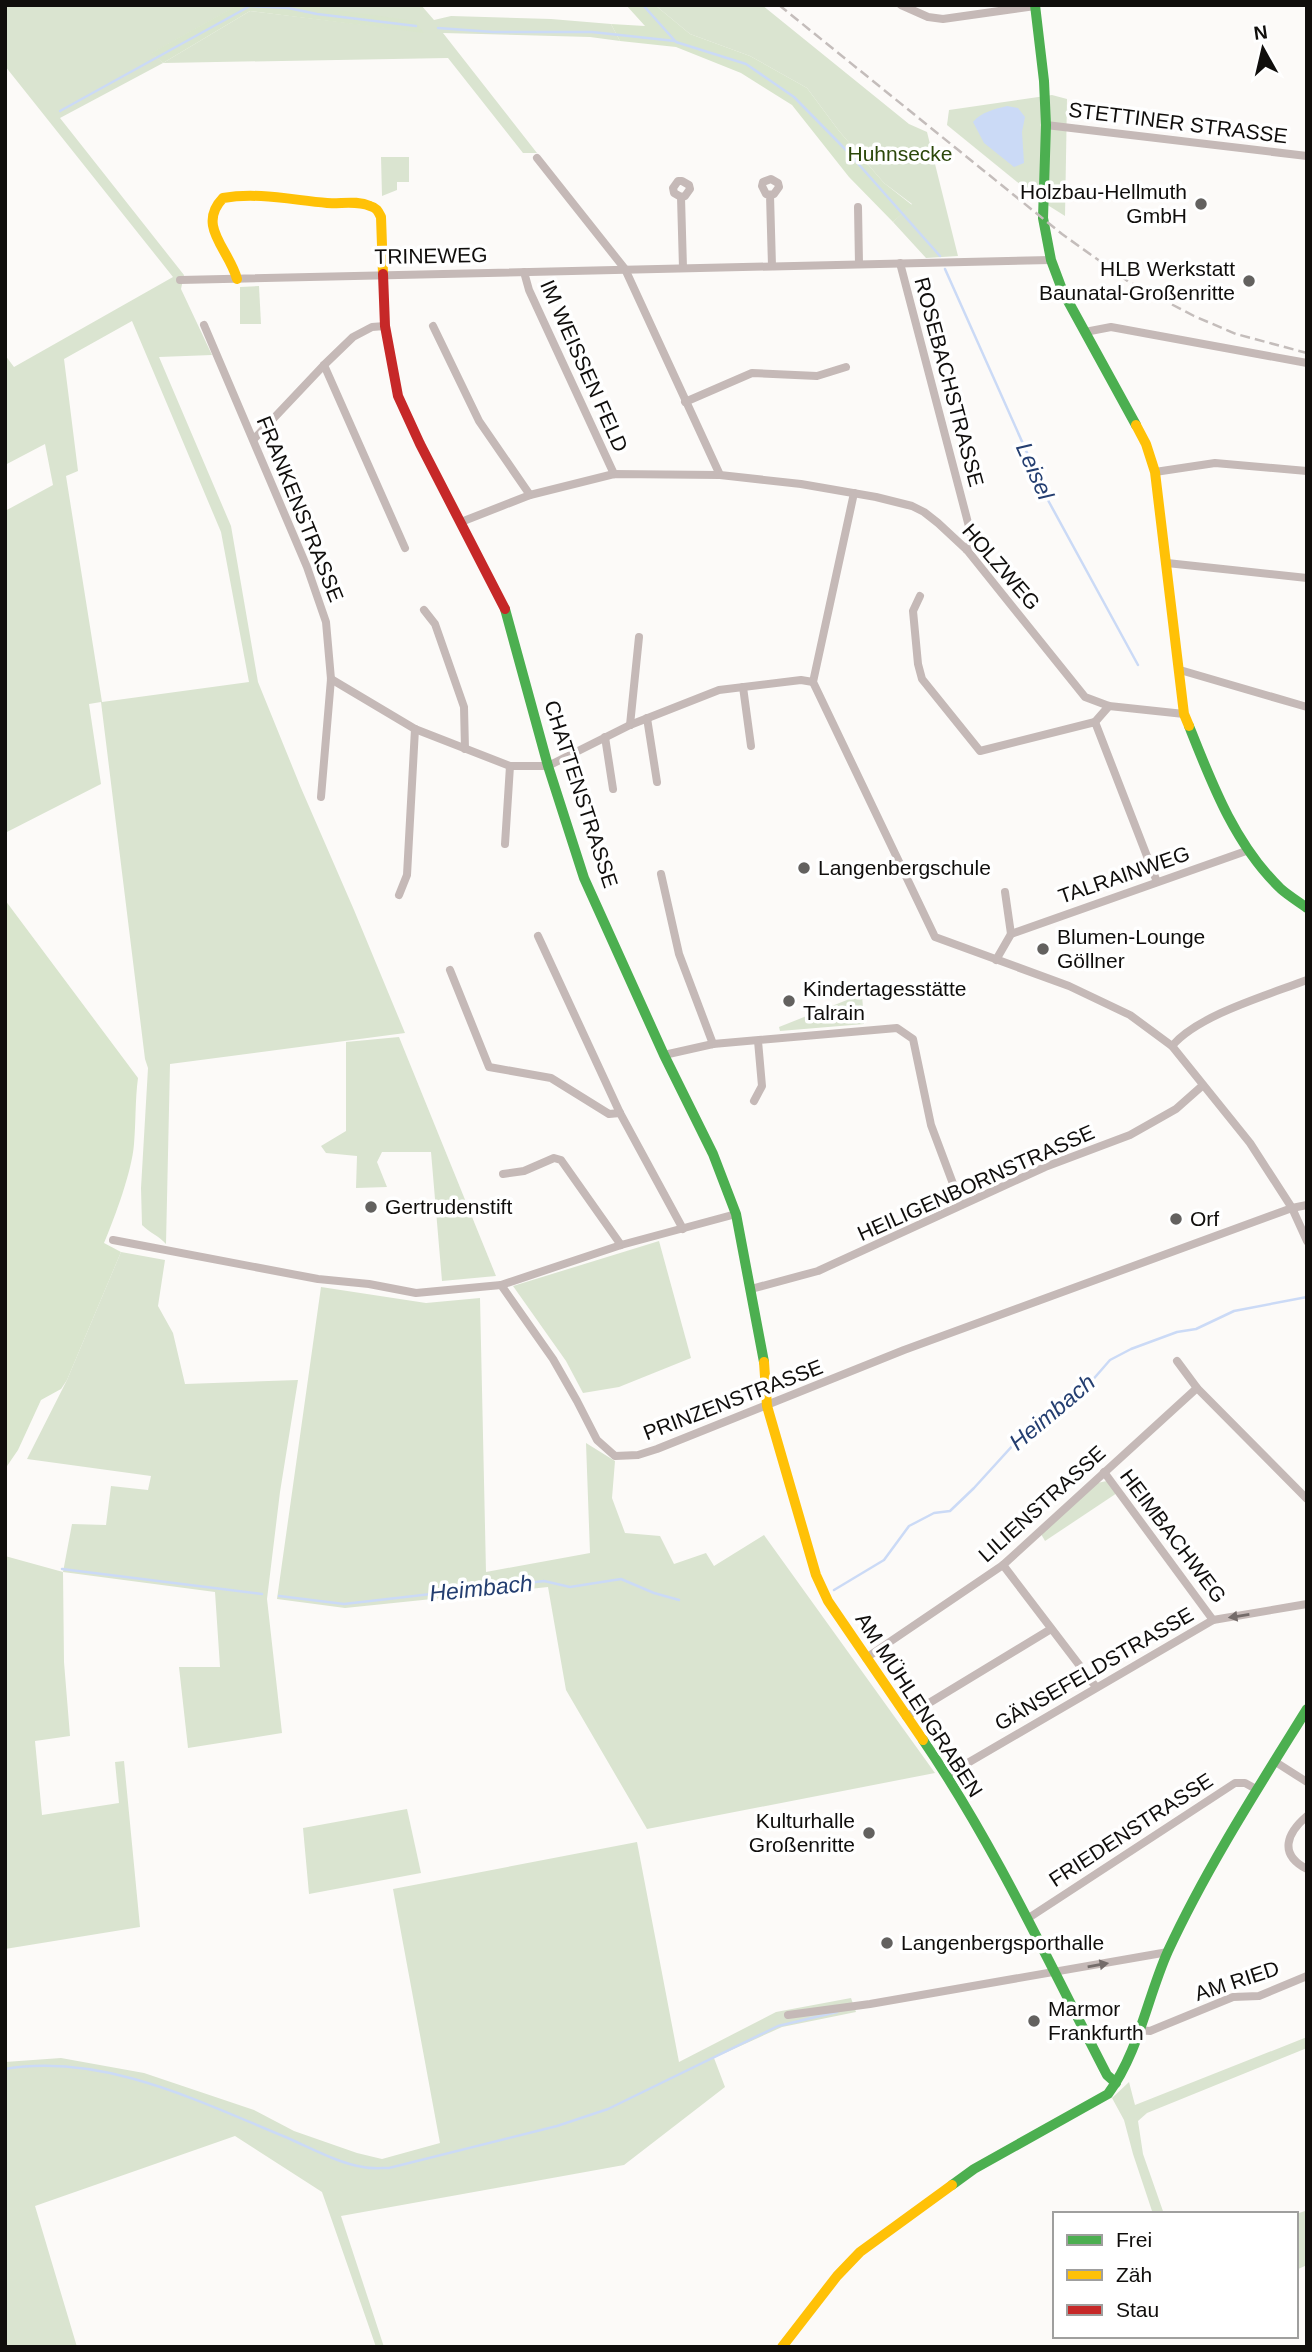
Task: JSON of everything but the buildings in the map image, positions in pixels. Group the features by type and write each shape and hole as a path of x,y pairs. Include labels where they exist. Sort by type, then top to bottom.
{"street":[{"path":"901,5 928,17 943,19 1035,6 1046,125 1043,201 1051,260 1063,292 1146,444 1155,472 1184,714 1217,797 1249,850 1281,888 1307,908"},
{"name":"STETTINER STRASSE","path":"1046,125 1307,155"},
{"path":"537,158 625,269 720,475"},
{"path":"770,195 772,266"},
{"name":"CHATTENSTRASSE","path":"237,278 234,266 211,223 212,210 217,203 232,196 287,197 373,205 378,210 381,217 385,326 398,396 506,611 548,766 584,878 664,1055 713,1154 736,1214 762,1353 767,1406"},
{"path":"681,197 683,268"},
{"path":"858,207 859,264"},
{"name":"TRINEWEG","path":"180,280 1051,260"},
{"name":"ROSEBACHSTRASSE","path":"900,264 972,538 967,550"},
{"name":"IM WEISSEN FELD","path":"524,272 529,290 614,474"},
{"name":"FRANKENSTRASSE","path":"204,325 307,567 326,622 331,679 321,797"},
{"path":"254,439 324,365 362,331 385,326"},
{"path":"433,326 478,421 530,495"},
{"path":"1085,332 1111,327 1307,363"},
{"path":"324,365 405,548"},
{"path":"685,402 752,373 817,376 846,367"},
{"path":"1155,472 1216,463 1307,471"},
{"name":"HOLZWEG","path":"461,522 530,495 614,474 720,475 893,500 912,506 938,523 967,550 1085,697 1109,706 1184,714"},
{"path":"854,493 813,682 935,937 1069,986 1130,1015 1172,1046 1250,1143 1292,1208 1307,1241"},
{"path":"1167,563 1307,579"},
{"path":"920,596 913,611 922,679 980,751 1095,722 1109,706"},
{"path":"424,610 435,624 464,706 465,749"},
{"path":"630,725 639,637"},
{"path":"1180,670 1307,707"},
{"path":"331,679 415,729 510,766 548,766 630,725 719,690 800,680 813,682"},
{"path":"743,687 751,746"},
{"path":"647,719 657,782"},
{"path":"1095,722 1157,881"},
{"path":"398,895 407,875 415,729"},
{"path":"606,737 613,789"},
{"path":"505,844 510,766"},
{"name":"TALRAINWEG","path":"1011,934 1249,850"},
{"path":"661,873 679,954 713,1044"},
{"path":"996,960 1011,934 1005,892"},
{"path":"538,936 620,1113 683,1229"},
{"path":"450,970 489,1067 551,1078 609,1114 620,1113"},
{"path":"1172,1046 1182,1034 1219,1014 1307,980"},
{"path":"664,1055 713,1044 897,1028 913,1039 931,1125 961,1205"},
{"path":"754,1101 762,1086 758,1041"},
{"name":"HEILIGENBORNSTRASSE","path":"751,1289 818,1271 882,1244 1045,1167 1130,1135 1176,1110 1202,1086"},
{"path":"503,1174 524,1171 554,1158 561,1160 621,1245"},
{"name":"PRINZENSTRASSE","path":"501,1285 552,1359 578,1401 597,1440 615,1456 638,1455 904,1350 1292,1208 1307,1205"},
{"path":"113,1240 318,1279 369,1284 416,1293 501,1285 621,1245 736,1214"},
{"path":"1177,1361 1197,1388 1307,1499"},
{"name":"LILIENSTRASSE","path":"866,1658 1003,1565 1197,1388"},
{"name":"AM MÜHLENGRABEN","path":"767,1406 816,1575 828,1601 947,1775 1027,1919 1107,2075 1116,2083"},
{"name":"HEIMBACHWEG","path":"1104,1472 1213,1620"},
{"path":"1003,1565 1096,1687"},
{"name":"GÄNSEFELDSTRASSE","path":"947,1775 1213,1620 1307,1604"},
{"path":"906,1717 1051,1629"},
{"path":"782,2347 837,2276 860,2252 887,2231 974,2169 1108,2094 1122,2075 1168,1952 1256,1789 1307,1709"},
{"path":"1274,1760 1307,1782"},
{"name":"FRIEDENSTRASSE","path":"1027,1919 1235,1783 1245,1783 1256,1789"},
{"path":"1307,1816 1288,1837 1288,1847 1291,1855 1307,1869"},
{"path":"789,2015 870,2004 1168,1952"},
{"name":"AM RIED","path":"1139,2030 1150,2031 1233,1997 1259,1996 1307,1976"}],"green space":[{"path":"5,5 235,7 152,53 163,63 60,118 184,275 181,289 212,355 159,357 231,526 258,682 405,1033 170,1064 166,1244 142,1225 141,1188 148,1068 101,702 89,704 101,784 5,833 5,511 53,485 45,444 5,465 5,355 14,367 173,277 5,66","holes":["132,321 221,532 249,682 102,702 66,476 78,471 64,359"]},
{"path":"230,5 302,5 415,21 424,33 250,11 163,63 151,53 234,7"},
{"path":"302,5 421,5 434,20 451,16 611,24 620,41 590,37 443,33 537,153 523,153 448,58 163,63 250,11 423,32"},
{"path":"626,5 655,5 690,34 750,56 807,88 839,131 884,183 912,205 893,222 849,177 792,105 741,73 676,47 620,41 611,24 645,26"},
{"name":"Huhnsecke","path":"655,5 762,5 909,124 927,132 958,256 926,258 893,222 912,204 884,183 839,131 807,88 750,56 690,34"},
{"path":"1052,95 1067,99 1065,216 1038,199 947,125 949,110"},
{"path":"381,157 409,157 409,182 397,182 397,190 382,196"},
{"path":"259,286 261,324 240,324 240,287"},
{"path":"5,900 138,1078 133,1155 104,1243 121,1252 67,1380 61,1389 41,1400 18,1450 5,1469"},
{"path":"862,994 864,1024 780,1031 779,1027"},
{"path":"399,1037 496,1276 442,1281 431,1152 382,1152 377,1162 387,1187 356,1188 357,1156 326,1153 321,1146 346,1131 346,1042"},
{"path":"659,1241 691,1358 619,1387 583,1393 566,1361 513,1286"},
{"path":"121,1252 165,1260 158,1306 173,1333 185,1384 298,1380 280,1492 267,1599 282,1733 188,1748 179,1667 220,1667 215,1592 63,1572 72,1524 106,1525 111,1486 148,1490 151,1476 27,1459 67,1380"},
{"path":"321,1287 426,1303 480,1298 486,1572 590,1553 586,1443 615,1461 612,1498 625,1533 660,1536 674,1564 706,1553 714,1566 764,1535 935,1773 647,1829 566,1690 548,1587 345,1608 277,1599"},
{"path":"1107,1481 1117,1493 1045,1541 1041,1534 1097,1483"},
{"path":"5,1556 63,1572 64,1662 70,1736 35,1741 42,1815 119,1803 115,1762 124,1761 140,1927 5,1949"},
{"path":"407,1809 421,1873 309,1894 303,1828"},
{"path":"637,1842 679,2062 776,2012 851,1998 856,2012 782,2027 714,2058 725,2087 624,2165 341,2216 384,2347 376,2347 322,2192 235,2136 35,2206 77,2347 5,2347 5,2062 61,2058 144,2073 254,2110 294,2131 382,2159 440,2143 393,1889"},
{"path":"1307,2037 1307,2048 1147,2113 1138,2121 1143,2154 1163,2212 1152,2212 1124,2120 1112,2098 1129,2082 1135,2105"},
{"path":"1305,2211 1307,2265 1298,2269 1298,2213"}],"water":[{"path":"1007,106 1018,108 1025,117 1022,132 1024,163 1014,167 984,143 973,122 984,113"}],"waterway":[{"name":"Leisel","path":"643,5 676,42 746,64 794,97 846,150 940,256"},
{"path":"60,111 250,6"},
{"path":"251,6 288,8 416,26"},
{"path":"438,28 493,32 592,32 675,41"},
{"name":"Leisel","path":"945,269 1049,502 1138,665"},
{"name":"Heimbach","path":"834,1590 884,1560 909,1526 934,1513 950,1511 1034,1422 1045,1417 1060,1399 1083,1391 1110,1360 1177,1332 1196,1329 1234,1311 1307,1297"},
{"name":"Heimbach","path":"62,1569 262,1594"},
{"name":"Heimbach","path":"279,1596 344,1604 544,1581 570,1587 621,1579 679,1600"},
{"path":"5,2069 41,2066 77,2068 148,2083 216,2108 343,2162 366,2168 389,2168 557,2126 608,2109 778,2026 837,2012"}],"railway":[{"path":"779,5 1062,234 1129,282 1194,316 1236,334 1307,353"}],"traffic: fast":[{"path":"1035,5 1046,125 1043,218 1051,260 1063,292 1136,425"},
{"path":"505,609 548,766 584,878 664,1055 713,1154 736,1214 764,1362"},
{"path":"1189,726 1226,813 1250,853 1281,889 1307,908"},
{"path":"952,2185 974,2169 1108,2094 1128,2061 1168,1951 1199,1889 1307,1709"},
{"path":"923,1740 974,1820 1107,2075 1116,2083"}],"traffic: slow":[{"path":"237,279 213,228 216,208 223,198 236,196 360,203 374,208 381,217 383,274"},
{"path":"1136,425 1146,444 1155,472 1184,714 1189,726"},
{"path":"764,1362 767,1406 816,1575 828,1601 923,1740"},
{"path":"782,2347 837,2276 860,2252 952,2185"}],"traffic: jam":[{"path":"383,274 385,326 398,396 505,609"}],"place":[{"name":"Holzbau-Hellmuth GmbH","path":"1201,204"},
{"name":"HLB Werkstatt Baunatal-Großenritte","path":"1249,281"},
{"name":"Langenbergschule","path":"804,868"},
{"name":"Blumen-Lounge Göllner","path":"1043,949"},
{"name":"Kindertagesstätte Talrain","path":"789,1001"},
{"name":"Gertrudenstift","path":"371,1207"},
{"name":"Orf","path":"1176,1219"},
{"name":"Kulturhalle Großenritte","path":"869,1833"},
{"name":"Langenbergsporthalle","path":"887,1943"},
{"name":"Marmor Frankfurth","path":"1034,2021"}]}
